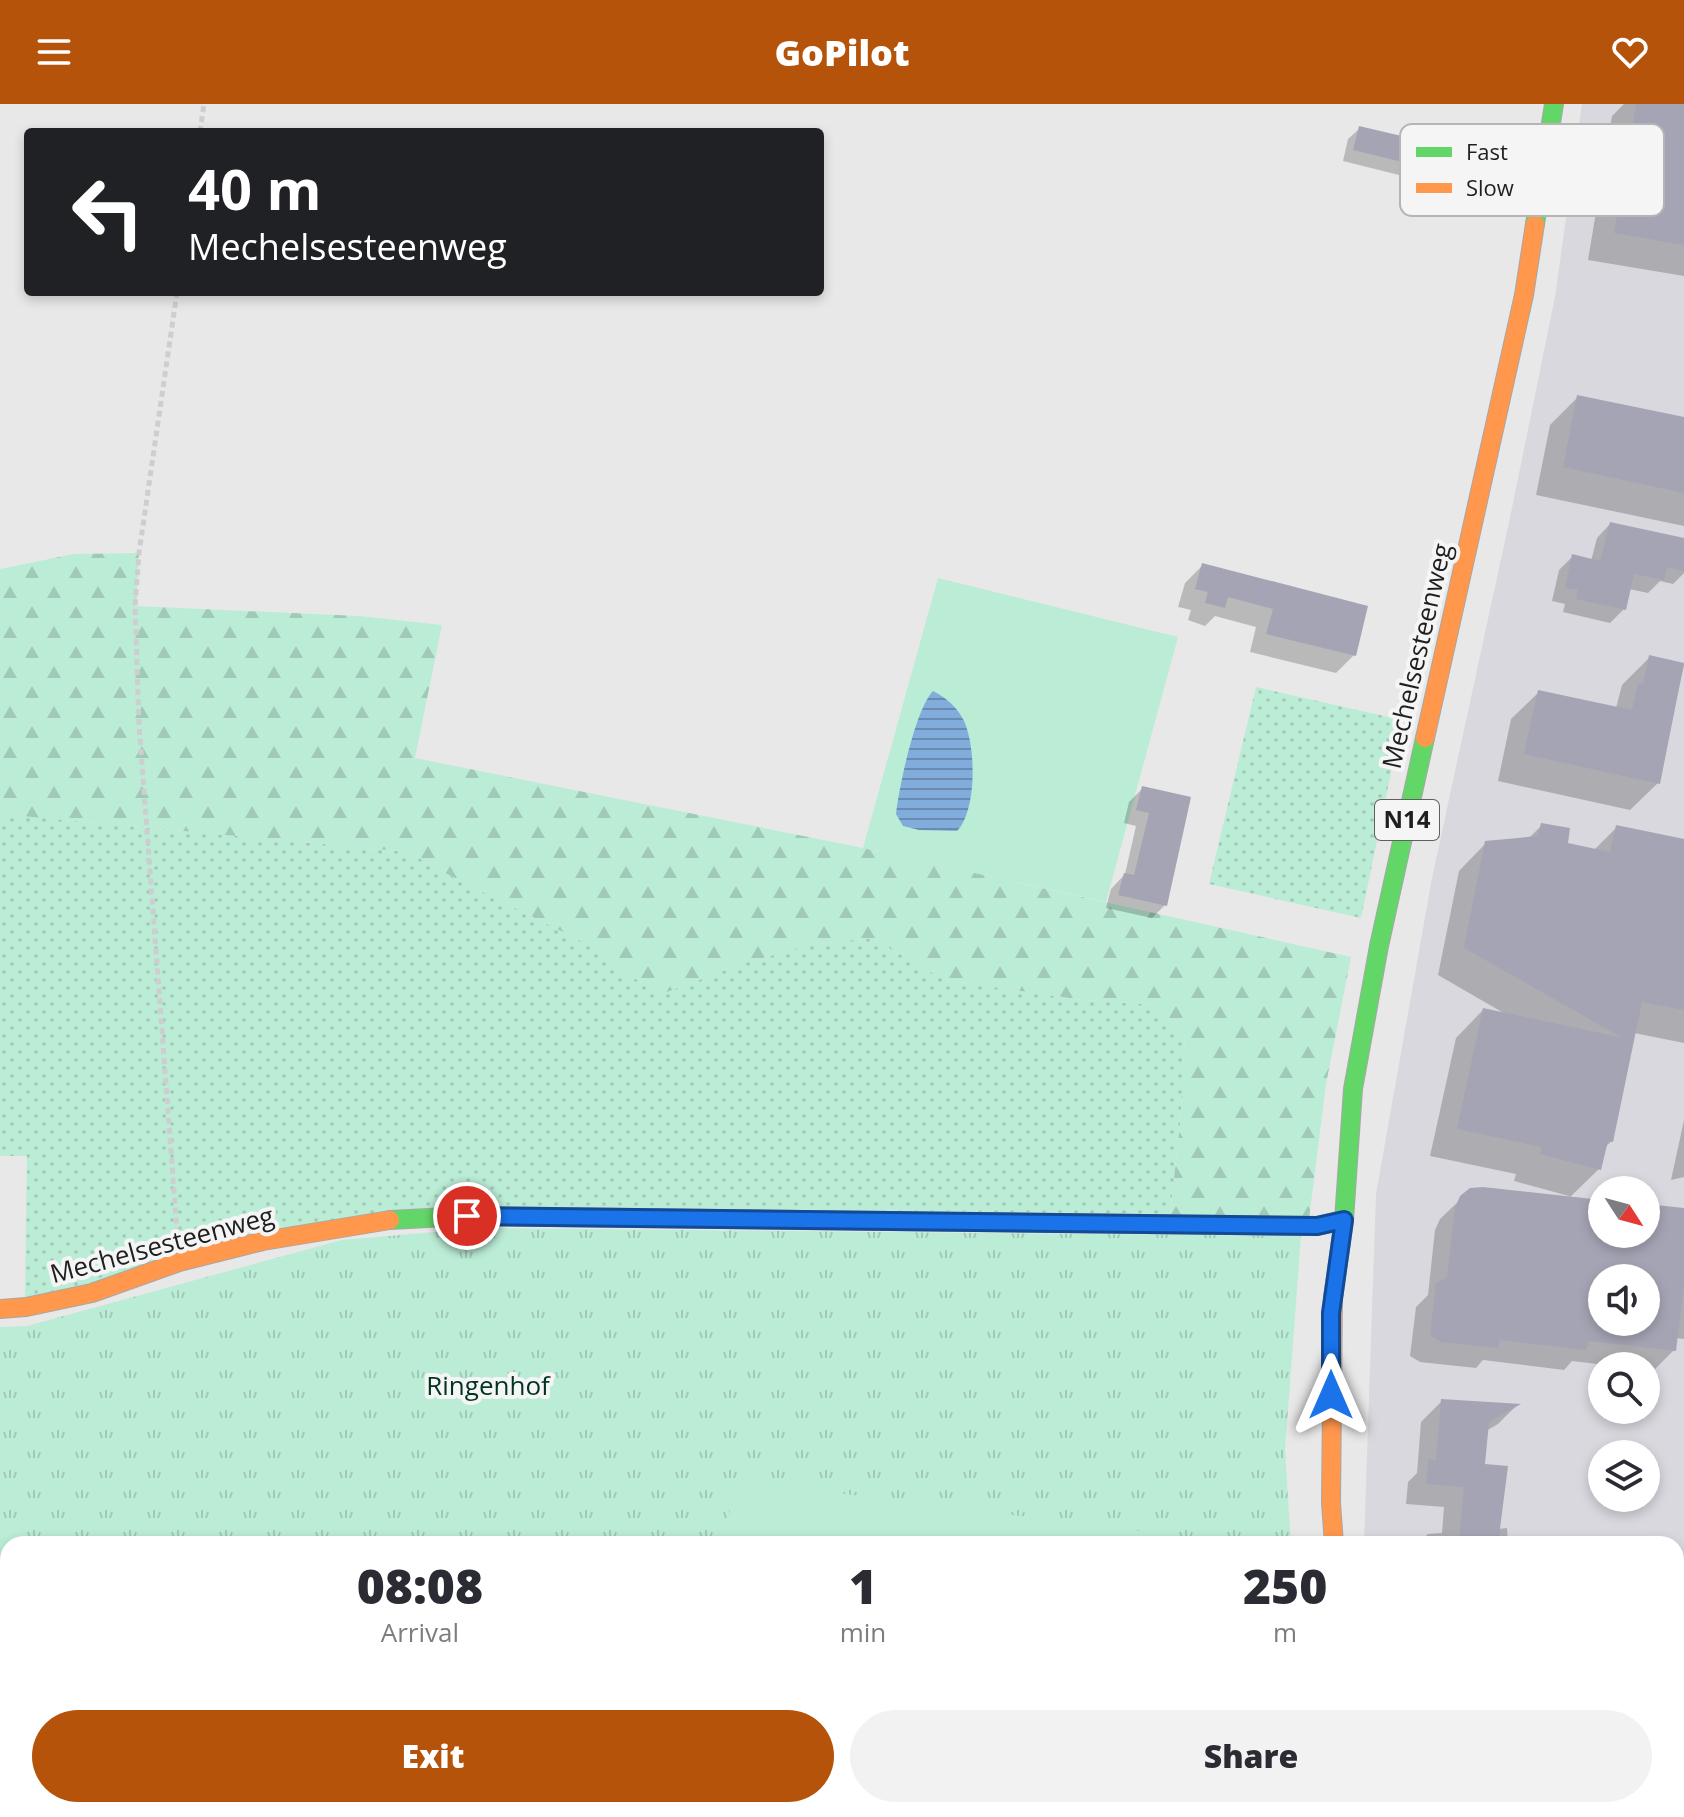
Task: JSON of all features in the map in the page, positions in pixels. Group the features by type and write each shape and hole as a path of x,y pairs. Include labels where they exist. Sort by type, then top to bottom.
{"main road":[{"name":"Mechelsesteenweg","path":"1551,124 1554,104"},
{"name":"Mechelsesteenweg","path":"1333,1536 1331,1313 1344,1220 1353,1089 1379,946 1524,295 1536,216"},
{"name":"Mechelsesteenweg","path":"0,1309 26,1307 92,1293 179,1262 263,1241 398,1219 467,1216 1317,1226 1344,1220"}],"path":[{"path":"201,128 204,104"},
{"path":"176,296 139,553 135,606 139,724 179,1262"}],"shaded area":[{"path":"1582,104 1684,104 1684,1536 1364,1536 1376,1194 1432,878 1555,297 1566,216 1664,216 1664,124 1579,124"}],"green space":[{"path":"139,553 136,606 359,616 442,625 415,758 863,848 1351,957 1326,1084 1309,1219 1170,1214 1180,1125 1185,1036 1155,1005 1083,1000 945,980 872,938 809,945 741,964 659,995 581,941 409,852 0,814 0,569 74,554"},
{"path":"938,578 1178,637 1106,902 863,848"},
{"path":"1256,687 1402,720 1361,918 1209,884"},
{"path":"0,814 409,852 581,941 659,995 741,964 809,945 872,938 945,980 1083,1000 1155,1005 1185,1036 1180,1125 1170,1214 467,1206 25,1297 27,1156 0,1156"},
{"name":"Ringenhof","path":"481,1228 1301,1236 1285,1450 1290,1536 0,1536 0,1327 27,1326 342,1240"},
{"path":"734,1480 1156,1533 1156,1536 726,1536"}],"water":[{"path":"933,691 958,711 971,746 971,794 964,821 957,831 919,830 903,826 896,814 914,731"}],"building":[{"path":"1636,104 1684,104 1684,245 1614,233 1617,216 1664,216 1664,124 1633,124"},
{"path":"1359,126 1400,136 1400,161 1353,150"},
{"path":"1577,395 1684,417 1684,493 1563,467"},
{"path":"1610,522 1684,538 1684,571 1667,567 1664,580 1634,574 1626,610 1576,599 1578,590 1565,588 1572,554 1600,561"},
{"path":"1202,563 1368,606 1356,656 1266,634 1273,609 1228,597 1225,608 1205,603 1208,592 1195,589"},
{"path":"1649,655 1684,663 1660,784 1524,754 1538,690 1632,710 1638,683 1643,684"},
{"path":"1142,786 1191,797 1167,906 1118,895 1124,873 1134,875 1149,813 1136,810"},
{"path":"1541,823 1570,828 1568,843 1610,852 1616,825 1684,839 1684,1010 1642,1002 1613,1142 1608,1141 1601,1170 1540,1154 1542,1147 1457,1129 1483,1008 1623,1038 1464,948 1485,841 1538,836"},
{"path":"1483,1187 1588,1198 1588,1248 1660,1248 1660,1205 1684,1208 1684,1284 1676,1351 1589,1341 1586,1350 1500,1340 1498,1348 1441,1342 1430,1335 1436,1284 1447,1277 1455,1208 1460,1196 1470,1188"},
{"path":"1441,1399 1521,1404 1489,1422 1485,1464 1508,1466 1499,1536 1460,1536 1464,1487 1426,1484 1428,1459 1436,1460"}],"traffic: fast":[{"path":"1551,124 1554,104"},
{"path":"1535,224 1536,216"},
{"path":"1333,1298 1344,1220 1353,1089 1379,946 1425,738"},
{"path":"390,1220 467,1216 1317,1226 1344,1220"}],"traffic: slow":[{"path":"1425,738 1524,295 1535,224"},
{"path":"0,1309 26,1307 92,1293 179,1262 263,1241 390,1220"},
{"path":"1333,1298 1333,1536"}],"route":[{"path":"467,1216 1317,1226 1344,1220 1331,1313 1331,1395"}]}
